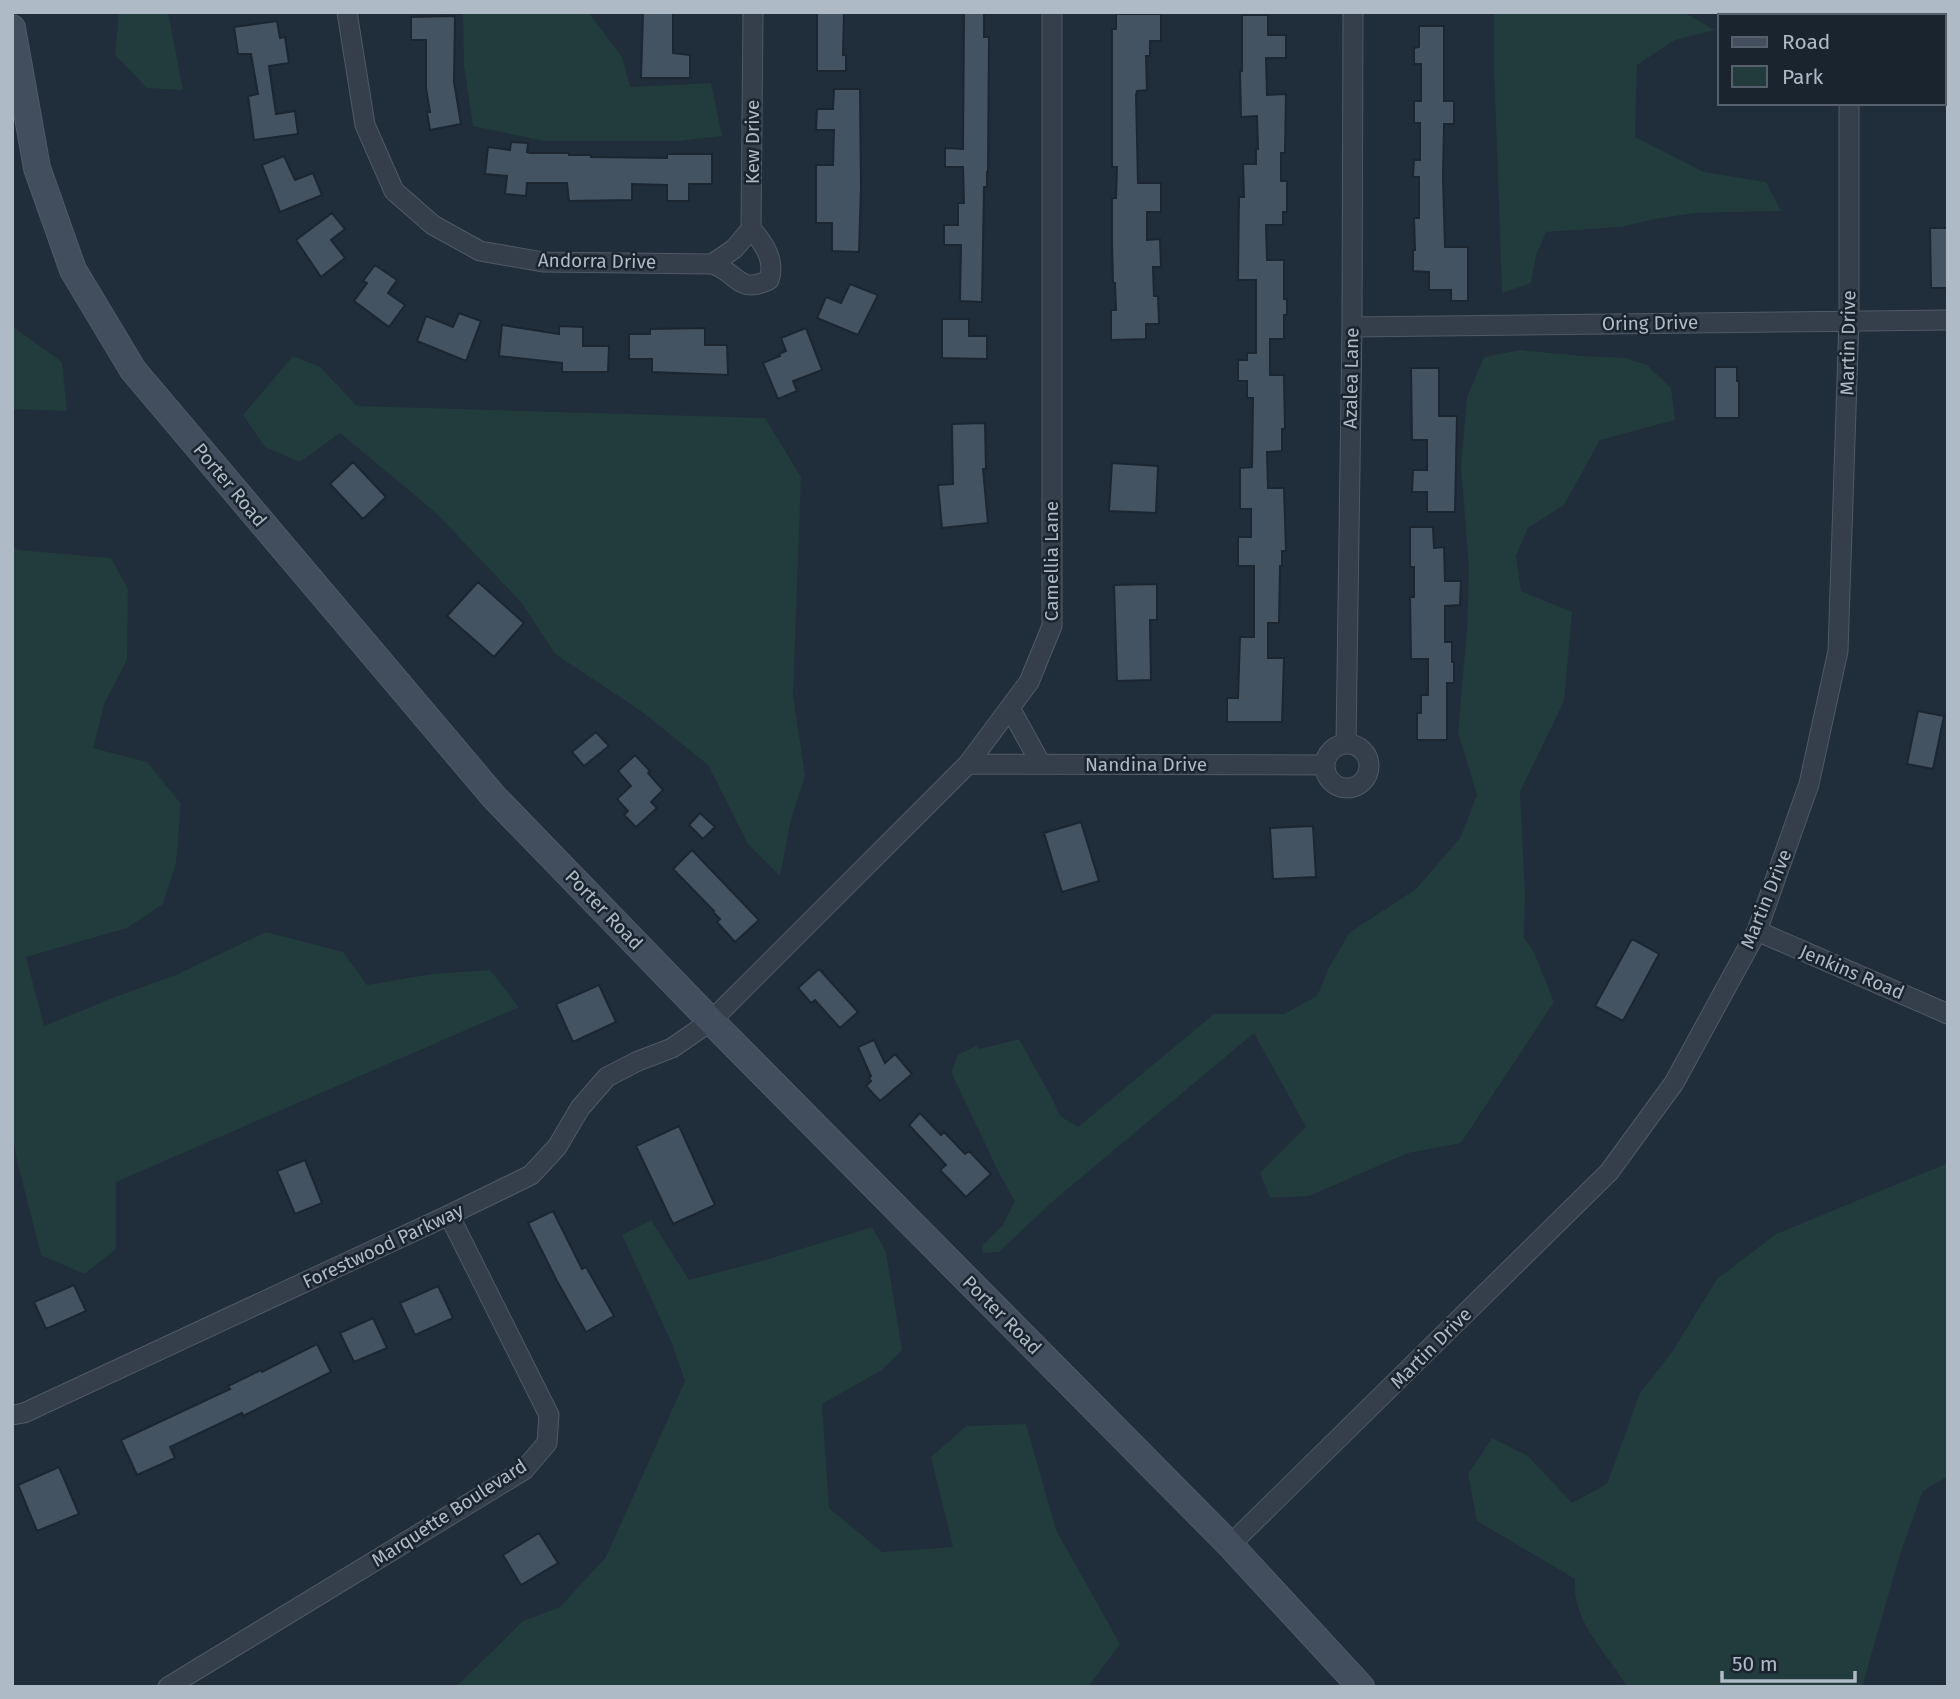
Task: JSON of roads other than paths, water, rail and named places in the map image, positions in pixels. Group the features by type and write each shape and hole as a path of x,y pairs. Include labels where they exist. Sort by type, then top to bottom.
{"main road":[{"name":"Porter Road","path":"12,28 37,168 72,270 133,370 494,797 711,1021 1230,1545 1362,1687"}],"street":[{"name":"Andorra Drive","path":"347,12 365,125 394,191 433,225 480,251 543,262 712,264"},
{"name":"Kew Drive","path":"751,229 752,12"},
{"name":"Camellia Lane","path":"711,1021 968,764 1029,682 1052,626 1052,12"},
{"name":"Azalea Lane","path":"1346,743 1353,12"},
{"name":"Martin Drive","path":"1230,1545 1609,1172 1674,1083 1757,931 1809,784 1838,651 1849,320 1849,105"},
{"path":"751,229 765,248 772,266 769,280 756,286 737,282 727,271 712,264 734,249 751,229"},
{"name":"Oring Drive","path":"1352,327 1948,320"},
{"path":"1010,708 1041,764"},
{"path":"1346,743 1354,744 1366,753 1369,768 1356,786 1341,787 1329,779 1324,765 1329,752 1346,743"},
{"name":"Nandina Drive","path":"968,764 1324,765"},
{"name":"Jenkins Road","path":"1757,931 1948,1014"},
{"name":"Forestwood Parkway","path":"12,1415 24,1413 531,1175 557,1147 580,1108 607,1077 638,1061 673,1048 711,1021"},
{"name":"Marquette Boulevard","path":"167,1687 524,1470 547,1443 549,1415 449,1215"}]}
